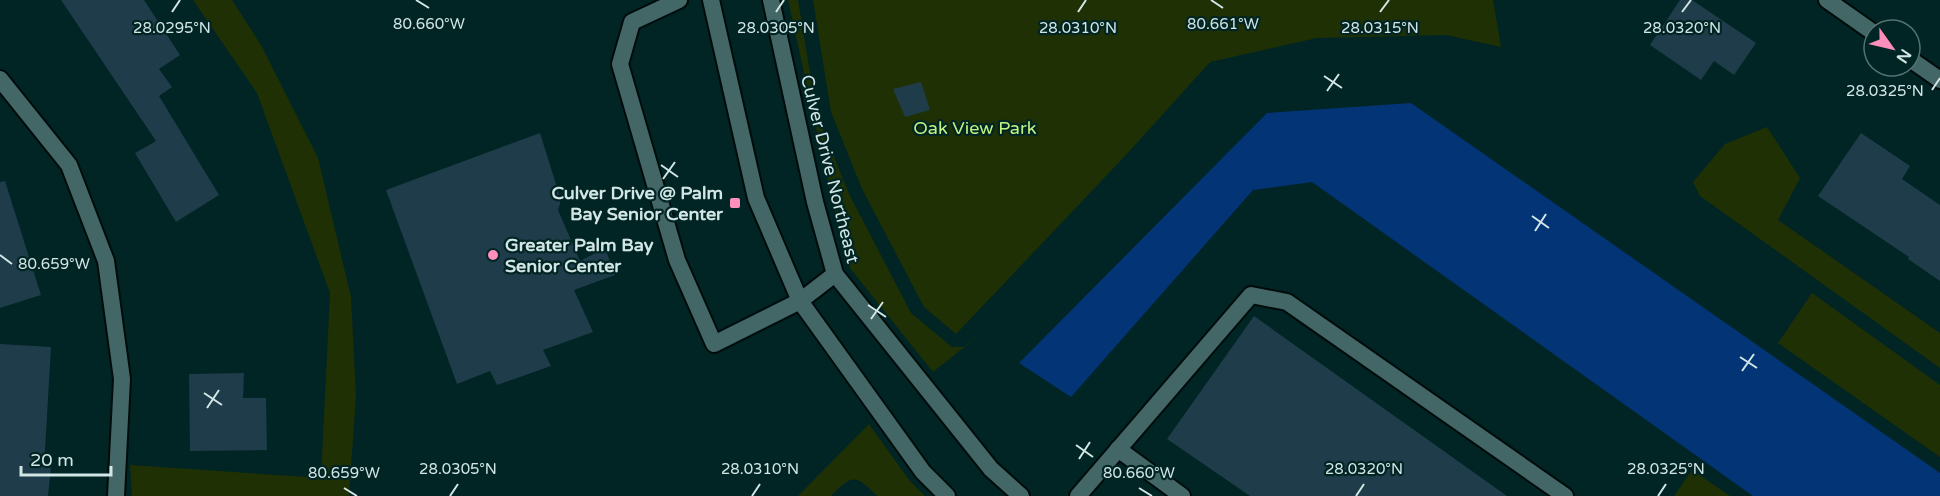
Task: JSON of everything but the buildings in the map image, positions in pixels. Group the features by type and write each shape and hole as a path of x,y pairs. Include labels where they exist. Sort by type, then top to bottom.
{"street":[{"path":"678,0 632,22 620,64 676,260 714,344 800,301 835,274"},
{"path":"711,0 756,198 800,301 923,472 947,496"},
{"name":"Culver Drive Northeast","path":"771,0 815,202 835,274 991,469 1022,496"},
{"path":"1827,0 1862,25"},
{"path":"1922,67 1940,80"},
{"path":"0,79 69,165 106,261 122,379 116,496"},
{"path":"1078,496 1251,295 1287,302 1565,496"},
{"path":"1118,449 1182,496"}],"green space":[{"path":"193,0 232,0 261,45 318,158 351,297 356,396 349,496 132,496 130,465 321,478 330,293 257,93"},
{"path":"788,0 798,0 817,115 849,194 911,313 952,347 964,347 979,332 967,345 933,372 850,268 832,200"},
{"name":"Oak View Park","path":"813,0 1493,0 1501,47 1446,35 1317,38 1210,62 1125,156 956,334 924,307 862,189 831,112"},
{"path":"1767,127 1800,178 1778,220 1940,333 1940,368 1700,196 1693,182 1725,144"},
{"path":"1812,293 1940,385 1940,457 1778,343"},
{"path":"869,424 909,480 925,496 877,496 864,484 854,480 844,484 831,496 798,496"},
{"path":"1692,470 1730,496 1674,496"}],"water":[{"path":"1411,103 1940,473 1940,496 1753,496 1312,182 1253,190 1071,397 1019,363 1267,113"}],"place":[{"name":"Culver Drive @ Palm Bay Senior Center","path":"735,203"},
{"name":"Greater Palm Bay Senior Center","path":"493,255"}]}
